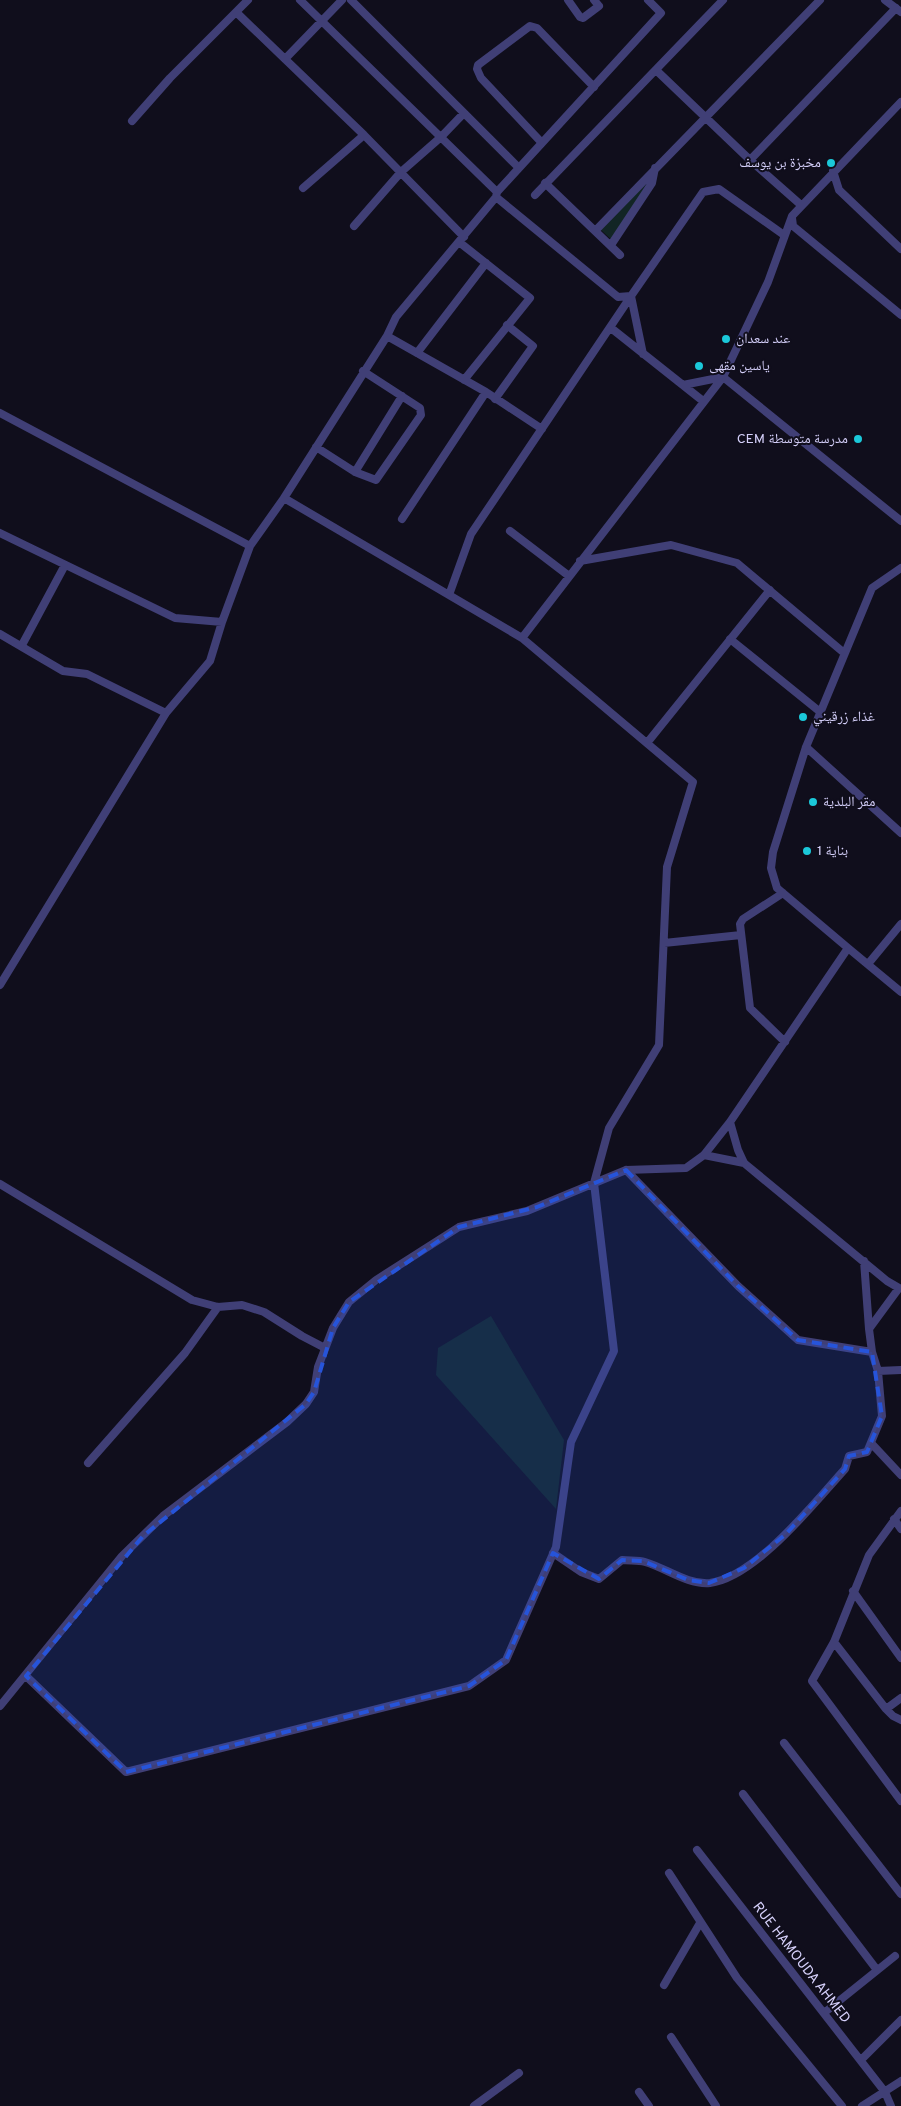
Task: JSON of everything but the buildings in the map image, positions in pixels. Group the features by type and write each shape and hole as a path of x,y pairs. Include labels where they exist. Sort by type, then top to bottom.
{"street":[{"path":"132,121 170,78 248,0"},
{"path":"300,0 497,194 618,297 631,296"},
{"path":"285,60 342,0"},
{"path":"351,0 519,168"},
{"path":"568,0 580,17 583,18 596,3 607,0"},
{"path":"0,985 166,713 210,661 250,546 284,498 387,336 396,317 462,240 519,168 661,13 648,0"},
{"path":"535,195 657,71 723,0"},
{"path":"596,230 654,168 706,118 820,0"},
{"path":"750,160 898,10 885,0"},
{"path":"236,12 364,134 462,240 486,263 530,298 464,380"},
{"path":"542,143 481,78 477,69 478,65 530,26 537,28 594,87"},
{"path":"657,71 750,160 801,205"},
{"path":"522,638 722,377 768,282 792,216 901,102"},
{"path":"354,226 400,172 441,137 464,113"},
{"path":"303,188 364,134"},
{"path":"610,245 652,183 654,168"},
{"path":"834,171 839,190 901,249"},
{"path":"545,183 620,255"},
{"path":"449,595 471,534 703,192 719,189 784,235"},
{"path":"792,216 793,226 901,315"},
{"path":"417,353 486,263"},
{"path":"631,296 643,354"},
{"path":"495,399 534,346 507,325"},
{"path":"611,328 703,401"},
{"path":"387,336 486,392 542,429"},
{"path":"316,447 355,472 376,480 421,415 422,411 420,408 363,371"},
{"path":"683,386 722,377"},
{"path":"722,377 901,521"},
{"path":"402,519 486,392"},
{"path":"355,472 402,396"},
{"path":"0,414 250,546"},
{"path":"26,1676 126,1772 469,1686 506,1660 556,1547 571,1442 614,1351 594,1183 609,1128 659,1045 667,867 693,782 522,638 284,498"},
{"path":"510,531 569,576"},
{"path":"0,533 175,618 222,622"},
{"path":"580,561 671,545 737,563 843,652"},
{"path":"22,645 65,565"},
{"path":"901,568 872,588 843,652 806,747 773,852 771,868 773,878 783,893 901,992"},
{"path":"647,743 770,590"},
{"path":"0,634 22,645 63,671 87,674 166,713"},
{"path":"730,639 820,711"},
{"path":"806,747 901,833"},
{"path":"783,893 741,921 741,935 750,1008 785,1042"},
{"path":"868,964 901,924"},
{"path":"664,943 741,935"},
{"path":"0,1706 122,1556 136,1542 163,1516 287,1422 306,1404 314,1392 318,1368 333,1328 349,1302 376,1280 458,1227 527,1211 626,1170 686,1168 704,1155 730,1122 848,948"},
{"path":"730,1122 744,1163 864,1261 900,1287 869,1329"},
{"path":"704,1155 744,1163"},
{"path":"626,1170 738,1286 798,1340 872,1352"},
{"path":"0,1184 192,1300 218,1307 242,1306 264,1312 325,1348"},
{"path":"553,1553 581,1572 599,1579 622,1560 643,1562 688,1580 709,1583 744,1568 786,1534 846,1469 849,1456 867,1452 882,1416 878,1371 872,1352 869,1329 864,1261"},
{"path":"88,1463 185,1352 218,1307"},
{"path":"878,1371 901,1370"},
{"path":"871,1443 901,1475"},
{"path":"901,1511 869,1555 834,1642 812,1681 901,1801"},
{"path":"894,1519 901,1529"},
{"path":"853,1591 901,1658"},
{"path":"834,1642 886,1709 893,1716 901,1720"},
{"path":"886,1709 901,1698"},
{"path":"784,1743 901,1894"},
{"path":"742,1794 877,1970"},
{"name":"RUE HAMOUDA AHMED","path":"698,1850 885,2092 892,2106"},
{"path":"668,1873 700,1923 728,1961 737,1978 842,2106"},
{"path":"664,1984 700,1923"},
{"path":"824,2013 895,1956"},
{"path":"860,2060 901,2020"},
{"path":"671,2037 716,2106"},
{"path":"474,2106 518,2073"},
{"path":"862,2106 901,2081"},
{"path":"639,2092 649,2106"}],"highlighted area":[{"path":"626,1170 738,1286 798,1340 872,1352 882,1416 867,1452 849,1456 845,1469 786,1534 744,1568 721,1579 709,1583 688,1580 643,1561 622,1560 599,1579 553,1553 506,1660 469,1686 126,1772 26,1676 143,1536 306,1404 314,1392 333,1328 349,1302 459,1227 537,1207"}],"green space":[{"path":"649,180 614,242 601,230"},
{"path":"491,1316 564,1440 556,1509 436,1375 438,1348"}],"place":[{"name":"مخبزة بن یوسف","path":"831,163"},
{"name":"عند سعدان","path":"726,339"},
{"name":"ياسين مقهى","path":"699,366"},
{"name":"CEM مدرسة متوسطة","path":"858,439"},
{"name":"غذاء زرقيني","path":"803,717"},
{"name":"مقر البلدية","path":"813,802"},
{"name":"بناية 1","path":"807,851"}]}
